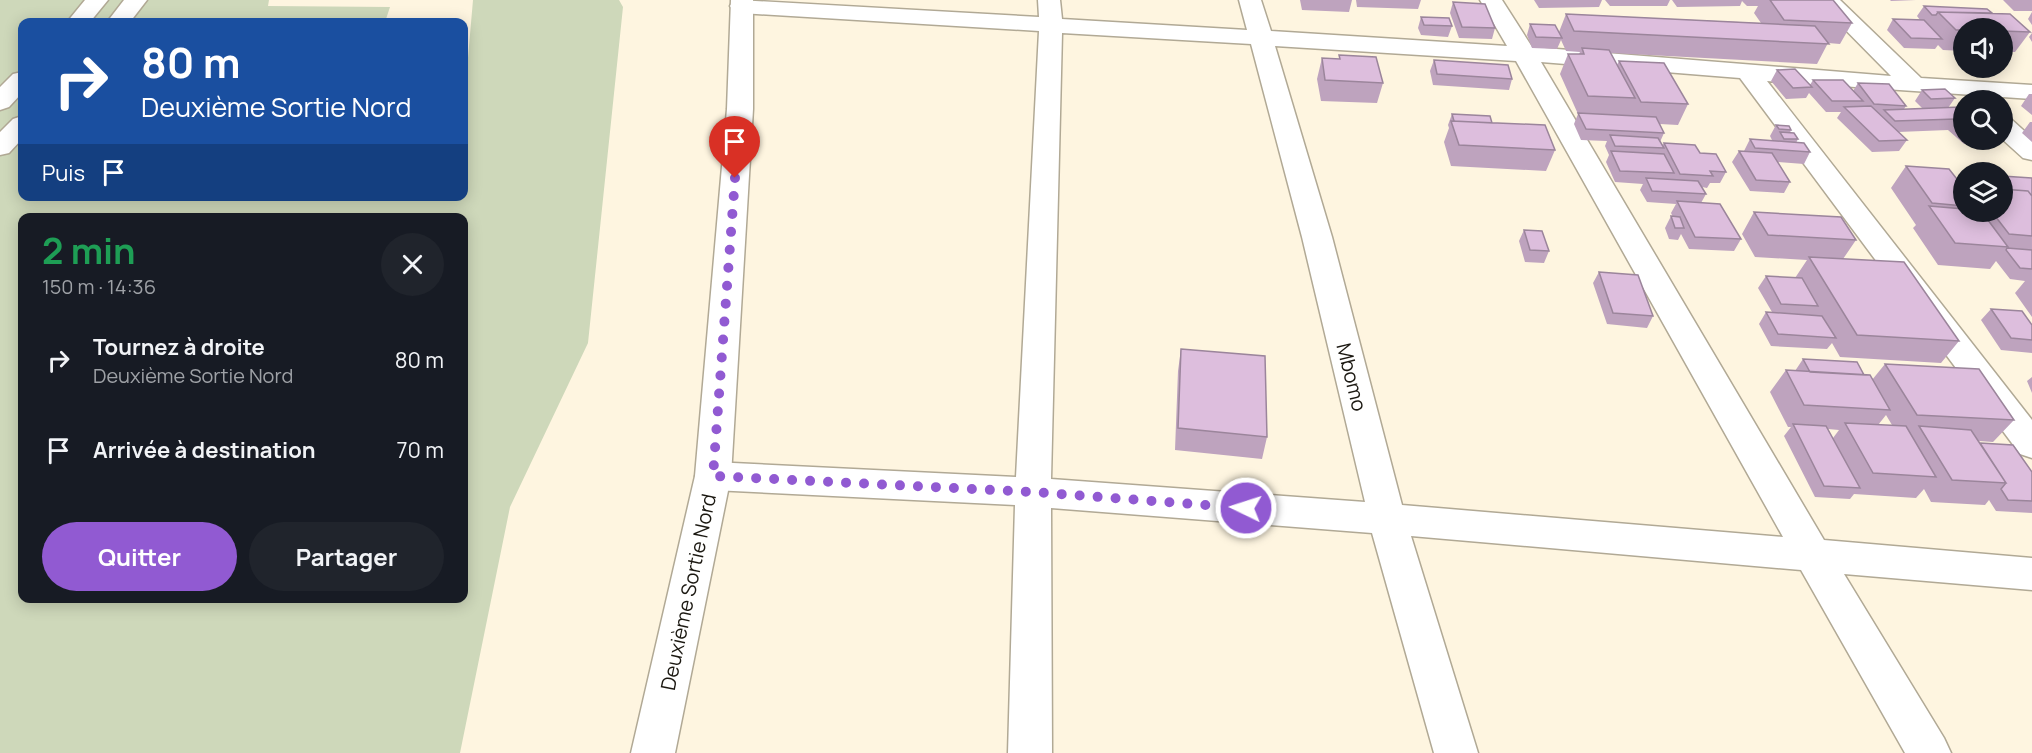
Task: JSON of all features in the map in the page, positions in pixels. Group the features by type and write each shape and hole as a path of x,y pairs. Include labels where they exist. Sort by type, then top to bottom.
{"main road":[{"path":"81,18 97,0"},
{"path":"121,18 136,0"},
{"name":"Mbomo","path":"1251,0 1317,237 1388,519 1456,753"},
{"path":"1491,0 1525,54 1813,556 1929,753"},
{"path":"1827,0 1914,85"},
{"path":"742,3 1050,12 1262,37 1747,71 1914,85 1953,91"},
{"name":"Deuxième Sortie Nord","path":"653,753 713,476 740,109 742,3"},
{"path":"1030,753 1033,492 1050,12"},
{"path":"1747,71 2032,445"},
{"path":"0,102 18,83"},
{"path":"2013,92 2032,92"},
{"path":"0,147 18,128"},
{"path":"2013,134 2032,152"},
{"path":"713,476 1033,492 1388,519 2032,574"}],"green space":[{"path":"0,0 269,0 268,6 390,7 386,18 18,18 18,201 468,201 468,58 473,0 619,0 623,7 588,343 510,507 460,753 0,753"}],"building":[{"path":"1770,0 1833,0 1852,23 1784,20"},
{"path":"1453,2 1485,4 1495,28 1462,27"},
{"path":"1924,6 1987,9 1992,13 1938,12 1932,15"},
{"path":"1938,12 2010,14 2030,32 2013,31 2013,18 1953,18 1953,27"},
{"path":"1566,14 1815,26 1829,44 1574,31"},
{"path":"1421,17 1449,18 1452,26 1424,25"},
{"path":"1893,19 1924,20 1942,39 1911,38"},
{"path":"1530,24 1555,25 1562,38 1536,37"},
{"path":"1582,48 1609,50 1635,98 1588,96 1568,54 1584,54"},
{"path":"1339,55 1376,57 1383,83 1325,80 1322,58 1340,59"},
{"path":"1434,60 1508,65 1512,79 1437,74"},
{"path":"1619,61 1664,63 1688,104 1641,102"},
{"path":"1795,69 1812,87 1793,88 1777,70"},
{"path":"1813,80 1843,80 1863,101 1832,101"},
{"path":"1858,83 1889,84 1906,106 1874,104"},
{"path":"1945,89 1953,98 1931,99 1922,90"},
{"path":"1871,106 1907,140 1879,141 1844,107"},
{"path":"1953,107 1953,119 1895,121 1884,110"},
{"path":"1578,113 1656,117 1664,133 1586,129"},
{"path":"1452,114 1490,116 1492,123 1454,121"},
{"path":"1451,121 1545,125 1555,150 1459,145"},
{"path":"1776,125 1789,126 1791,130 1779,129"},
{"path":"1780,132 1794,133 1798,139 1784,139"},
{"path":"1610,135 1658,138 1664,148 1615,146"},
{"path":"1750,139 1804,143 1810,152 1755,148"},
{"path":"1664,143 1695,145 1700,153 1716,154 1726,172 1710,171 1713,176 1680,174"},
{"path":"1611,151 1664,154 1674,173 1620,171"},
{"path":"1739,151 1772,153 1790,182 1756,180"},
{"path":"1906,166 1949,169 1953,174 1953,205 1932,203"},
{"path":"2013,177 2032,178 2032,196 2028,191 2013,190"},
{"path":"1646,178 1698,181 1706,194 1652,191"},
{"path":"2013,190 2028,191 2032,196 2032,236 2009,234 2000,222 2013,222"},
{"path":"1677,201 1720,204 1741,239 1695,237"},
{"path":"1929,206 1953,208 1953,222 1989,222 2008,247 1955,243"},
{"path":"1754,212 1841,217 1856,240 1768,235"},
{"path":"1671,216 1680,217 1684,228 1675,228"},
{"path":"1524,230 1542,231 1549,251 1530,250"},
{"path":"2007,248 2032,250 2032,269 2020,268 2006,250"},
{"path":"1809,257 1904,262 1959,341 1857,335"},
{"path":"1599,272 1638,275 1653,316 1613,313"},
{"path":"1766,276 1802,278 1818,306 1781,304"},
{"path":"1991,309 2022,311 2032,325 2032,340 2011,338"},
{"path":"1766,312 1822,316 1836,338 1778,334"},
{"path":"1181,349 1265,356 1267,437 1178,428"},
{"path":"1803,359 1857,362 1864,375 1810,372"},
{"path":"1885,364 1979,369 2014,420 1917,415"},
{"path":"1786,370 1870,375 1890,410 1804,405"},
{"path":"1845,423 1906,426 1936,477 1873,473"},
{"path":"1793,424 1826,426 1860,488 1824,486"},
{"path":"1919,426 1971,430 2006,483 1952,480"},
{"path":"1980,443 2013,445 2032,472 2032,501 2008,500 2001,489 2006,483"}],"route":[{"path":"735,178 713,476 1033,492 1246,508"}]}
